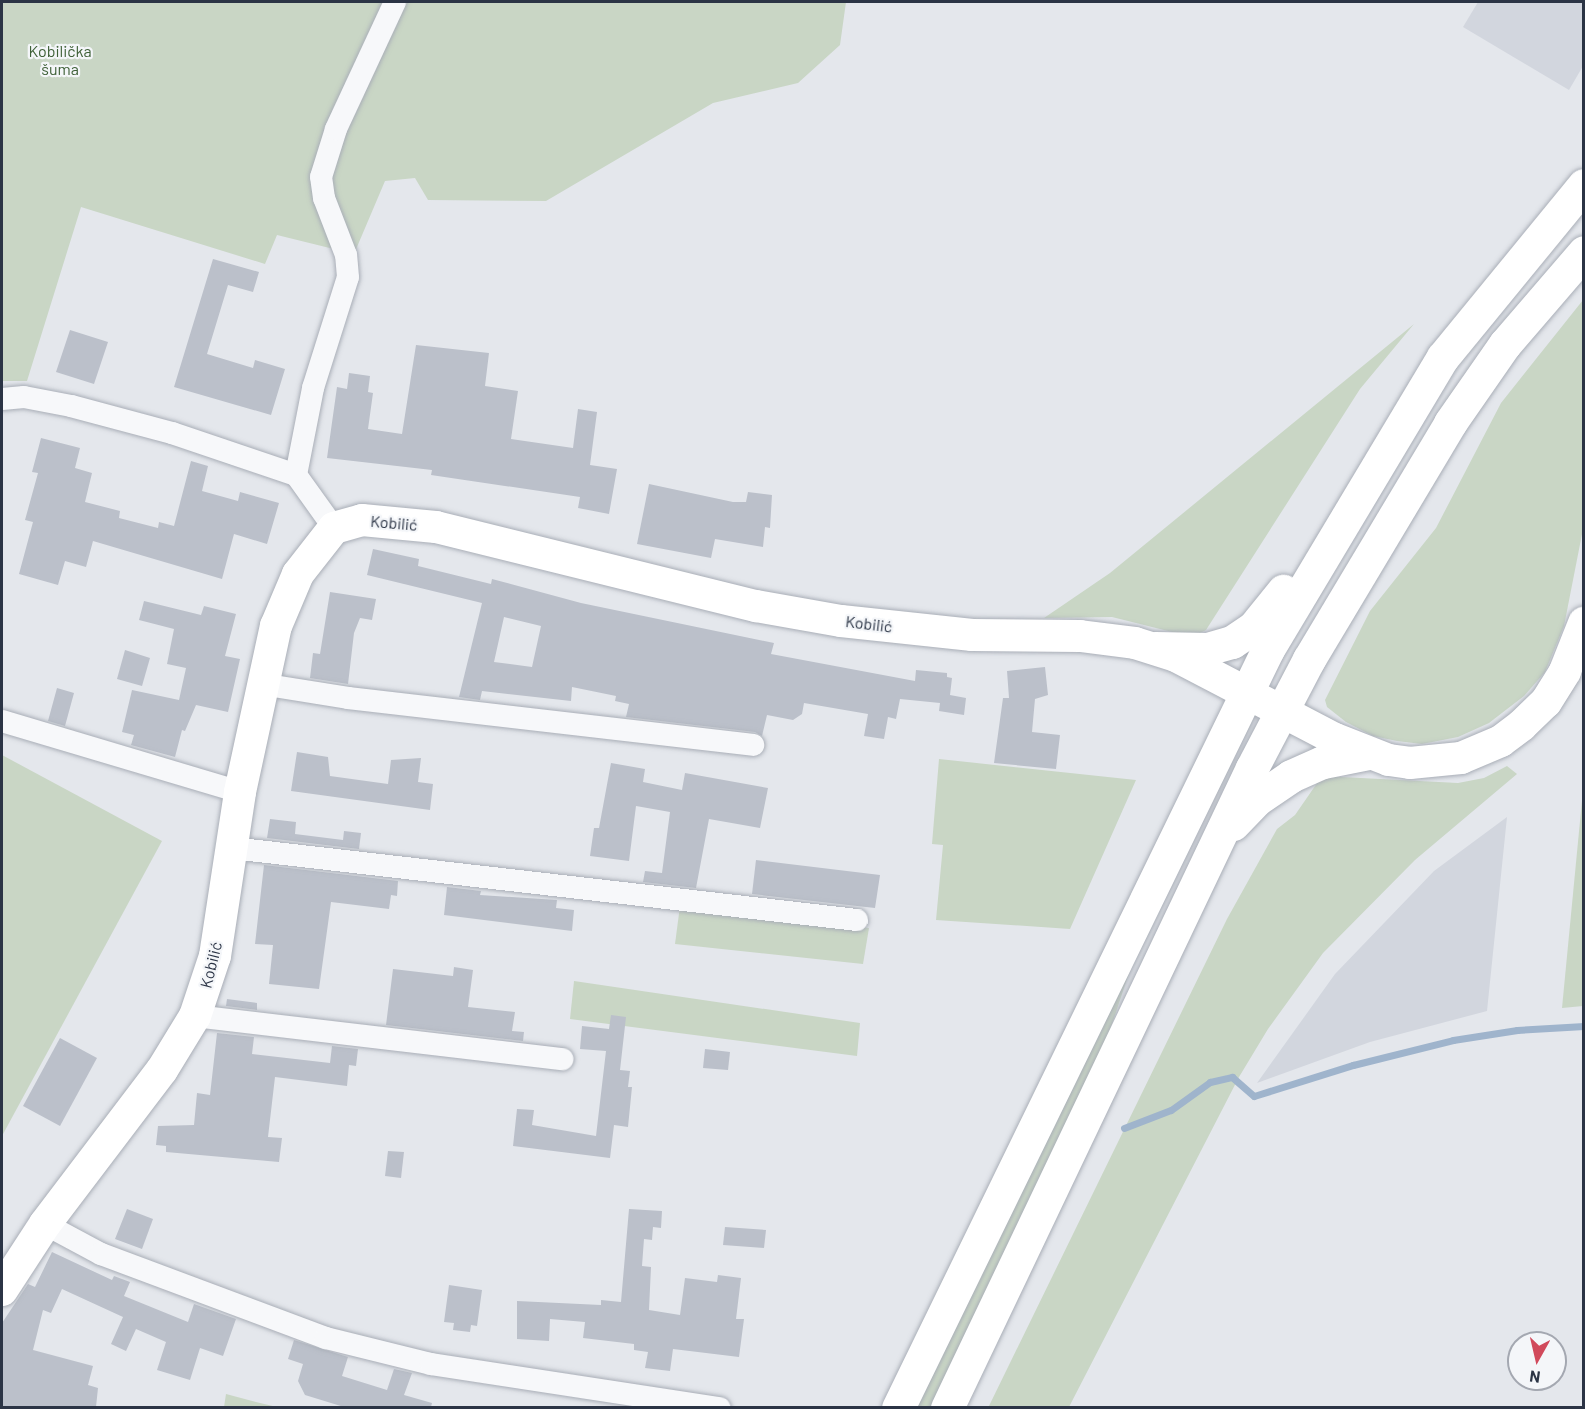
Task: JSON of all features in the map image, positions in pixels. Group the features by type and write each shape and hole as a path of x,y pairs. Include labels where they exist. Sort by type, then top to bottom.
{"main road":[{"path":"898,1407 1246,692 1395,434 1443,357 1584,185"},
{"path":"947,1407 1282,711 1450,423 1505,345 1584,252"},
{"path":"1155,648 1220,647 1253,628 1284,590 1359,472 1395,434"},
{"name":"Kobilić","path":"2,1290 45,1224 162,1070 195,1016 215,956 240,792 261,684 276,626 298,574 334,528 362,520 436,527 756,606 850,622 972,635 1080,636 1155,648 1368,753 1389,760 1433,764 1484,749 1522,725 1546,702 1565,671 1584,623"},
{"path":"1222,836 1256,800 1291,776 1323,762 1368,753"}],"street":[{"path":"296,475 313,388 348,278 346,255 324,198 323,165 395,2"},
{"path":"2,399 24,397 71,405 172,433 296,475 334,528"},
{"path":"261,684 348,698 753,745"},
{"path":"2,721 240,792"},
{"path":"232,848 857,920"},
{"path":"195,1016 562,1059"},
{"path":"45,1224 100,1254 326,1338 431,1364 720,1407"}],"shaded area":[{"path":"1478,2 1583,2 1583,66 1569,90 1463,27"},
{"path":"1507,817 1487,1011 1370,1042 1257,1083 1335,974 1434,871"}],"green space":[{"name":"Kobilička šuma","path":"2,2 846,2 840,45 798,83 713,103 546,201 428,200 415,178 385,181 354,254 277,235 265,264 81,207 27,381 2,381"},
{"path":"1583,300 1583,529 1564,626 1545,672 1524,696 1489,723 1458,737 1422,744 1397,741 1373,736 1346,722 1327,707 1325,700 1370,611 1436,528 1501,403"},
{"path":"1414,324 1360,389 1206,630 1192,637 1112,617 1044,618 1110,573"},
{"path":"2,755 162,841 2,1136"},
{"path":"939,759 1136,780 1070,929 936,920 943,845 932,844"},
{"path":"1507,766 1517,774 1415,860 1323,953 1268,1029 1239,1077 1069,1407 988,1408 1227,919 1277,829 1295,815 1322,776 1458,783 1484,778"},
{"path":"1583,790 1583,1006 1562,1008"},
{"path":"1191,840 1130,970 1102,1054 932,1407 913,1408"},
{"path":"680,906 869,928 863,964 675,944"},
{"path":"574,981 860,1023 857,1056 570,1019"},
{"path":"226,1394 260,1403 277,1407 224,1407"}],"building":[{"path":"213,259 259,272 253,292 228,285 207,354 253,368 255,360 285,369 271,415 174,387"},
{"path":"70,330 108,342 94,384 56,372"},
{"path":"416,345 489,353 485,386 518,391 511,439 573,448 578,409 597,412 590,465 617,469 609,514 578,508 580,497 431,475 432,470 327,458 337,387 347,389 349,373 370,376 368,392 373,393 368,429 402,434"},
{"path":"41,438 80,448 75,468 92,473 85,502 120,511 119,518 158,528 159,522 174,526 191,461 208,466 202,491 238,501 240,492 279,503 267,544 234,534 222,579 93,541 86,567 65,561 58,585 19,574 33,522 25,520 38,473 32,472"},
{"path":"649,484 733,502 746,502 748,492 772,495 770,528 765,527 763,547 715,539 711,558 637,544"},
{"path":"373,549 419,559 418,566 491,584 492,579 581,603 774,643 771,654 915,681 916,670 947,673 947,677 952,678 950,695 966,698 964,715 939,711 940,703 900,699 896,719 888,717 884,739 864,736 868,714 804,703 802,714 793,720 767,715 762,736 755,732 626,717 629,704 615,701 616,696 572,687 571,701 482,691 480,700 459,697 482,603 367,575","holes":["504,617 541,626 532,667 494,662"]},
{"path":"330,592 376,599 372,620 360,618 354,633 348,684 310,678 313,653 320,654"},
{"path":"144,601 201,615 204,606 236,614 225,656 240,659 228,712 196,705 185,731 182,730 175,757 131,745 134,735 122,732 132,690 179,700 186,668 167,664 174,629 139,620"},
{"path":"125,650 150,658 142,686 117,679"},
{"path":"1045,667 1048,695 1035,699 1032,732 1060,735 1056,769 994,763 1003,698 1009,698 1007,671"},
{"path":"57,688 74,693 65,726 48,721"},
{"path":"297,752 328,757 330,776 388,784 391,760 421,758 418,782 433,784 430,810 291,791"},
{"path":"611,763 645,769 643,782 682,790 685,773 768,788 760,828 709,819 696,888 643,882 645,871 662,873 670,812 636,806 629,861 590,856 594,828 599,828"},
{"path":"270,819 296,822 295,834 343,840 344,831 361,833 359,849 267,838"},
{"path":"756,860 880,875 875,908 752,894"},
{"path":"264,865 398,881 397,896 391,895 389,909 331,902 319,989 269,984 273,945 255,944"},
{"path":"447,887 481,891 480,895 557,900 556,908 574,910 572,931 444,915"},
{"path":"454,967 473,970 468,1007 515,1012 512,1031 524,1032 523,1041 386,1025 393,969 453,976"},
{"path":"227,999 257,1003 257,1010 226,1006"},
{"path":"611,1015 626,1017 620,1070 630,1071 628,1087 632,1087 628,1127 614,1125 610,1158 513,1146 517,1109 534,1110 532,1125 596,1136 606,1051 580,1049 582,1026 609,1029"},
{"path":"217,1033 254,1037 252,1054 330,1063 332,1046 358,1049 356,1066 349,1065 347,1086 275,1077 268,1137 282,1138 279,1162 166,1152 166,1146 156,1145 158,1126 194,1125 197,1093 210,1095"},
{"path":"60,1038 97,1058 60,1126 23,1106"},
{"path":"705,1049 730,1052 728,1070 703,1068"},
{"path":"388,1151 404,1152 401,1178 385,1176"},
{"path":"127,1209 153,1219 142,1249 115,1239"},
{"path":"629,1209 662,1211 661,1228 653,1227 652,1240 644,1239 642,1266 651,1267 649,1310 680,1315 685,1278 717,1282 718,1275 741,1278 736,1319 744,1319 739,1357 673,1349 670,1371 645,1368 648,1352 634,1350 634,1344 583,1338 585,1322 550,1319 549,1341 517,1339 517,1301 601,1305 601,1300 621,1302"},
{"path":"725,1227 766,1230 764,1248 723,1245"},
{"path":"52,1252 112,1280 114,1276 130,1282 124,1296 188,1322 194,1304 236,1319 223,1356 200,1348 190,1380 157,1370 166,1342 136,1329 126,1351 111,1344 123,1317 62,1289 51,1313 43,1310 33,1350 93,1366 88,1385 98,1388 96,1407 2,1407 2,1323 28,1284 35,1287"},
{"path":"449,1285 482,1290 477,1326 471,1325 470,1332 453,1330 454,1323 444,1322"},
{"path":"294,1340 348,1357 342,1376 387,1390 394,1369 412,1373 404,1395 432,1403 431,1407 344,1407 305,1395 298,1381 303,1364 288,1359"}],"waterway":[{"path":"1124,1128 1171,1110 1210,1082 1232,1077 1254,1096 1353,1065 1453,1040 1517,1030 1584,1026"}]}
